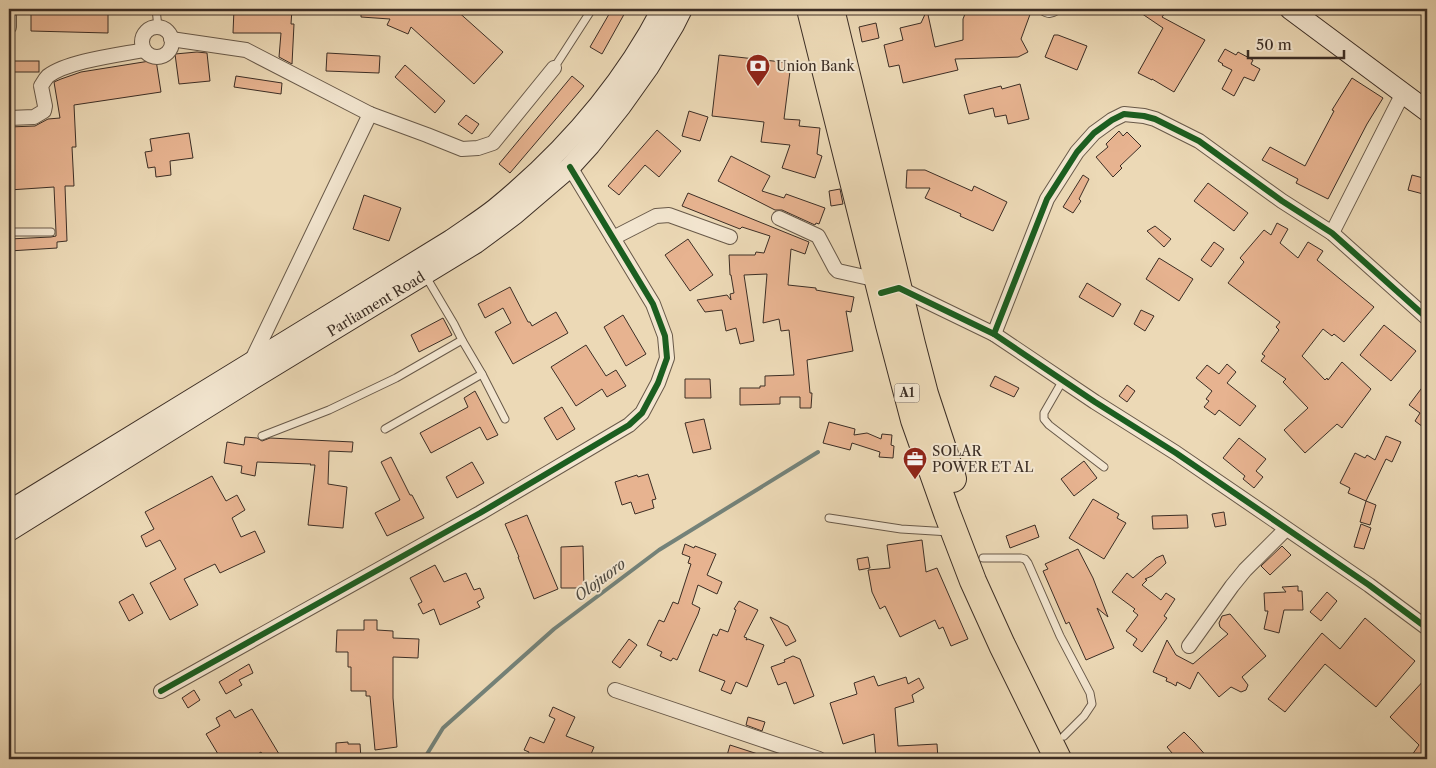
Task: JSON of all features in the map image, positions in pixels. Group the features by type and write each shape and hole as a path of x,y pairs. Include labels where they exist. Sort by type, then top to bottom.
{"highway":[{"name":"A1","path":"810,9 886,287 925,394 954,483 1061,748"},
{"name":"A1","path":"831,9 914,420 973,581 1002,645 1061,748 1075,759"}],"main road":[{"name":"Parliament Road","path":"9,531 451,240 493,210 536,173 572,136 634,56 662,9"},
{"name":"Parliament Road","path":"9,511 425,274 476,243 515,214 570,167 590,145 648,68 682,9"},
{"path":"1290,9 1427,111"}],"street":[{"path":"1046,9 1053,9"},
{"path":"9,16 9,27"},
{"path":"158,26 164,28 172,39 168,52 162,56 149,54 144,50 142,44 142,37 146,31 158,26"},
{"path":"172,39 246,50 370,114 462,149 478,148 493,143 554,68"},
{"path":"9,118 34,117 44,111 45,106 41,86 47,77 56,72 82,62 144,50"},
{"path":"1332,233 1403,93"},
{"path":"250,372 370,114"},
{"path":"994,334 1047,199 1077,152 1094,133 1124,114 1155,119 1200,141 1282,200 1332,233 1427,318"},
{"path":"162,691 480,513 628,425 642,413 658,383 667,358 665,336 653,304 570,167"},
{"path":"612,238 656,216 669,215 730,237"},
{"path":"779,218 818,236 838,271 886,287 994,334 1176,454 1369,585 1427,628"},
{"path":"1189,646 1245,570 1286,529"},
{"path":"615,690 820,759"}],"lane":[{"path":"156,9 158,26"},
{"path":"554,68 592,9"},
{"path":"9,232 51,232"},
{"path":"425,274 482,374 505,419"},
{"path":"262,436 328,410 396,378 462,340"},
{"path":"385,429 482,374"},
{"path":"1063,380 1044,413 1044,419 1049,425 1104,467"},
{"path":"829,518 901,529 955,532"},
{"path":"983,558 1025,559 1060,636 1090,692 1092,704 1061,748"}],"building":[{"path":"31,9 108,9 108,33 31,31"},
{"path":"234,9 292,9 291,24 294,24 292,64 279,57 281,33 233,33"},
{"path":"361,9 438,9 451,14 455,9 503,52 474,84 411,27 408,34 387,25 390,19 361,17"},
{"path":"612,9 627,9 602,54 590,47"},
{"path":"967,9 1032,9 1021,39 1028,52 1018,57 955,59 958,70 903,83 899,65 889,67 884,45 903,40 900,28 921,23 927,10 935,47 963,40 963,19"},
{"path":"1135,9 1159,9 1165,13 1162,17 1205,40 1174,92 1138,73 1163,28"},
{"path":"876,23 879,38 862,42 859,27"},
{"path":"1054,35 1087,46 1077,70 1045,57"},
{"path":"1225,49 1236,55 1238,52 1253,60 1251,64 1260,69 1254,81 1244,77 1234,96 1222,89 1232,70 1218,61"},
{"path":"207,53 210,81 179,84 175,54"},
{"path":"327,53 380,56 379,73 326,71"},
{"path":"719,55 791,63 784,119 800,120 799,126 820,128 817,154 822,156 815,178 782,168 790,145 761,142 764,122 712,116"},
{"path":"156,60 161,92 74,105 76,147 72,147 74,186 65,186 67,241 57,242 57,248 9,251 9,239 51,237 56,236 56,232 54,187 9,190 9,127 35,126 48,119 60,118 54,82 81,72"},
{"path":"9,61 39,61 39,72 9,72"},
{"path":"405,65 445,101 435,113 395,77"},
{"path":"236,76 282,83 281,94 234,87"},
{"path":"572,76 584,86 510,173 499,164"},
{"path":"1352,78 1383,98 1367,124 1328,199 1296,183 1298,179 1262,160 1270,147 1305,166 1334,111 1332,110"},
{"path":"1020,84 1029,119 1008,124 1006,115 995,117 993,108 969,114 964,95 1001,86 1002,89"},
{"path":"689,111 708,117 700,141 682,136"},
{"path":"466,115 479,124 472,134 458,124"},
{"path":"657,130 681,151 659,177 645,165 619,195 608,186"},
{"path":"1119,131 1123,136 1127,132 1141,146 1120,166 1122,168 1113,177 1096,157 1108,147 1106,144"},
{"path":"189,133 193,158 170,161 171,175 156,177 155,167 148,168 145,152 152,151 150,139"},
{"path":"731,156 770,176 762,191 784,198 786,194 825,208 819,224 816,223 815,225 782,210 775,210 718,181"},
{"path":"907,170 925,170 972,191 974,186 1007,202 993,231 925,198 930,188 906,188"},
{"path":"1083,175 1089,179 1079,199 1081,201 1073,213 1063,207"},
{"path":"1412,175 1427,179 1427,195 1408,190"},
{"path":"1208,183 1248,213 1234,231 1194,201"},
{"path":"840,189 843,204 831,206 829,191"},
{"path":"688,193 809,242 805,254 791,249 788,285 816,288 816,290 854,297 851,312 846,311 853,351 807,360 810,393 812,393 811,408 800,408 800,397 780,397 780,404 740,405 740,388 760,388 760,386 765,386 765,376 794,375 789,330 781,331 779,319 763,323 767,274 744,275 754,341 740,344 736,328 726,331 722,310 705,312 697,300 727,295 731,300 730,294 734,293 730,275 729,255 764,253 770,236 742,227 740,229 682,206"},
{"path":"364,195 401,208 389,241 353,229"},
{"path":"1277,223 1288,229 1280,243 1298,258 1308,242 1323,251 1317,260 1374,307 1344,342 1334,334 1332,336 1323,329 1302,356 1325,380 1327,378 1328,380 1342,362 1371,389 1342,428 1337,424 1305,453 1284,430 1308,408 1283,382 1286,379 1261,361 1265,356 1262,354 1279,330 1276,327 1280,322 1228,283 1244,262 1240,258 1264,230 1271,235"},
{"path":"1155,226 1171,239 1164,247 1147,231"},
{"path":"688,239 713,275 690,291 665,255"},
{"path":"1214,242 1224,249 1211,267 1201,260"},
{"path":"1159,258 1193,279 1179,301 1146,279"},
{"path":"1087,283 1121,304 1113,317 1079,297"},
{"path":"510,287 528,322 532,326 556,312 568,333 513,364 495,332 511,323 503,308 485,318 478,304"},
{"path":"1141,310 1154,316 1145,331 1134,324"},
{"path":"623,315 646,354 626,366 604,327"},
{"path":"443,318 452,335 419,352 411,335"},
{"path":"1384,325 1416,351 1391,381 1360,355"},
{"path":"586,345 606,376 616,370 626,386 607,397 602,389 576,406 551,367"},
{"path":"1227,364 1236,372 1227,383 1256,406 1240,426 1219,410 1215,415 1204,407 1209,401 1206,399 1212,391 1196,378 1207,365 1219,374"},
{"path":"995,376 1019,388 1014,397 990,386"},
{"path":"685,379 710,379 711,398 685,398"},
{"path":"1427,381 1427,430 1415,421 1420,413 1409,405"},
{"path":"1127,385 1135,391 1127,402 1119,396"},
{"path":"475,391 498,435 487,440 480,427 431,453 420,433 468,407 464,398"},
{"path":"562,407 575,429 557,440 544,418"},
{"path":"704,419 711,449 693,453 685,423"},
{"path":"829,422 855,429 854,435 867,433 881,439 882,434 892,435 891,445 894,446 893,458 879,457 880,452 852,443 850,450 823,443"},
{"path":"1386,436 1401,442 1392,462 1386,459 1366,501 1348,493 1350,488 1340,483 1355,453 1365,458 1367,455 1375,460"},
{"path":"245,437 257,438 262,441 270,438 353,442 352,452 329,451 328,484 347,487 343,528 308,525 315,465 257,462 255,476 241,473 242,466 224,463 227,442 244,445"},
{"path":"1239,438 1266,459 1256,471 1263,477 1254,488 1243,479 1245,476 1223,458"},
{"path":"391,457 424,518 387,536 375,513 400,500 381,462"},
{"path":"1084,461 1097,478 1074,496 1061,479"},
{"path":"472,462 484,483 457,498 446,477"},
{"path":"648,474 656,499 652,500 654,508 635,514 631,502 622,505 615,482 637,475 638,477"},
{"path":"212,476 226,501 237,495 245,510 232,518 241,537 255,531 265,552 220,573 215,564 184,579 198,605 170,620 150,583 176,569 160,540 146,547 141,536 154,529 145,512"},
{"path":"1093,499 1119,514 1117,518 1126,523 1104,559 1069,538"},
{"path":"1366,501 1376,505 1370,525 1360,522"},
{"path":"1224,512 1226,525 1215,527 1212,514"},
{"path":"527,515 558,589 534,599 505,524"},
{"path":"1187,515 1188,528 1153,529 1152,516"},
{"path":"1361,524 1371,528 1364,549 1354,547"},
{"path":"1035,525 1039,537 1010,548 1006,536"},
{"path":"922,540 926,572 937,568 968,639 951,646 943,627 939,629 935,620 900,637 885,606 880,609 872,592 868,570 890,568 887,545"},
{"path":"685,544 716,554 707,575 722,582 717,594 698,585 692,604 700,608 698,614 677,660 673,658 671,661 660,656 662,652 647,645 659,620 664,622 673,602 678,604 691,564 688,563 690,557 682,554"},
{"path":"583,546 584,588 561,588 561,547"},
{"path":"1282,546 1291,555 1270,575 1261,566"},
{"path":"1078,549 1093,578 1108,617 1097,608 1114,648 1086,660 1069,622 1066,624 1043,571 1048,569 1045,564"},
{"path":"1163,555 1166,563 1152,576 1145,579 1147,580 1142,585 1161,600 1166,593 1175,599 1164,616 1167,618 1142,652 1133,645 1137,639 1126,631 1138,615 1133,611 1135,609 1112,592 1127,573 1133,578 1156,558"},
{"path":"868,557 870,568 859,570 857,559"},
{"path":"435,565 444,582 466,573 474,590 480,588 484,598 477,602 480,607 440,625 434,609 423,614 418,604 422,602 410,578"},
{"path":"1298,586 1298,591 1302,591 1303,610 1284,610 1279,633 1264,629 1268,611 1265,611 1264,593 1286,592 1282,587"},
{"path":"1327,592 1337,601 1321,621 1310,612"},
{"path":"133,594 143,613 129,621 119,602"},
{"path":"739,601 758,610 744,637 747,638 746,640 764,645 747,687 736,682 731,694 721,690 725,681 699,671 713,634 717,636 720,629 728,632 736,610 734,609"},
{"path":"1230,614 1266,656 1242,677 1248,685 1246,690 1241,692 1231,687 1219,697 1198,672 1190,689 1177,682 1176,686 1166,681 1167,678 1153,672 1167,640 1176,655 1193,664 1228,634 1220,627 1219,623 1222,616"},
{"path":"770,617 788,626 796,641 786,646"},
{"path":"1365,618 1415,661 1376,707 1325,664 1285,712 1268,699 1322,633 1340,649"},
{"path":"364,620 377,620 377,630 393,631 393,638 419,639 418,658 393,657 393,698 397,747 375,750 370,696 366,696 366,691 351,691 351,667 348,667 348,652 336,652 337,630 364,630"},
{"path":"629,639 637,645 620,668 612,662"},
{"path":"793,656 800,659 814,696 794,704 786,682 778,685 771,667 785,662 784,660"},
{"path":"249,664 253,673 239,680 242,685 226,694 219,682"},
{"path":"874,676 878,686 906,677 908,684 919,678 924,688 912,695 914,702 895,708 898,746 937,744 938,759 876,759 874,734 843,744 830,703 857,694 854,683"},
{"path":"1427,677 1427,759 1417,759 1412,755 1419,745 1390,717"},
{"path":"194,690 200,700 188,708 182,698"},
{"path":"553,707 575,717 566,736 594,747 589,759 526,759 529,752 524,750 530,737 544,743 555,719 549,716"},
{"path":"252,709 282,759 265,759 261,752 250,759 221,759 206,734 220,726 216,718 230,710 235,718"},
{"path":"748,717 765,722 762,731 746,725"},
{"path":"1184,732 1209,759 1164,759 1172,753 1167,747"},
{"path":"348,742 348,744 360,744 361,759 336,759 336,743"},
{"path":"730,745 767,757 766,759 726,759"}],"waterway":[{"name":"Olojuoro","path":"424,759 443,728 554,629 659,550 818,452"}],"cycle path":[{"path":"994,334 1047,199 1077,152 1094,133 1124,114 1155,119 1199,141 1282,201 1332,233 1427,318"},
{"path":"161,691 480,513 629,425 642,413 658,383 667,358 665,336 653,304 570,167"},
{"path":"881,293 899,288 994,334 1095,402 1176,453 1369,585 1427,628"}],"place":[{"name":"Union Bank","path":"758,87"},
{"name":"SOLAR POWER ET AL","path":"915,480"}]}
